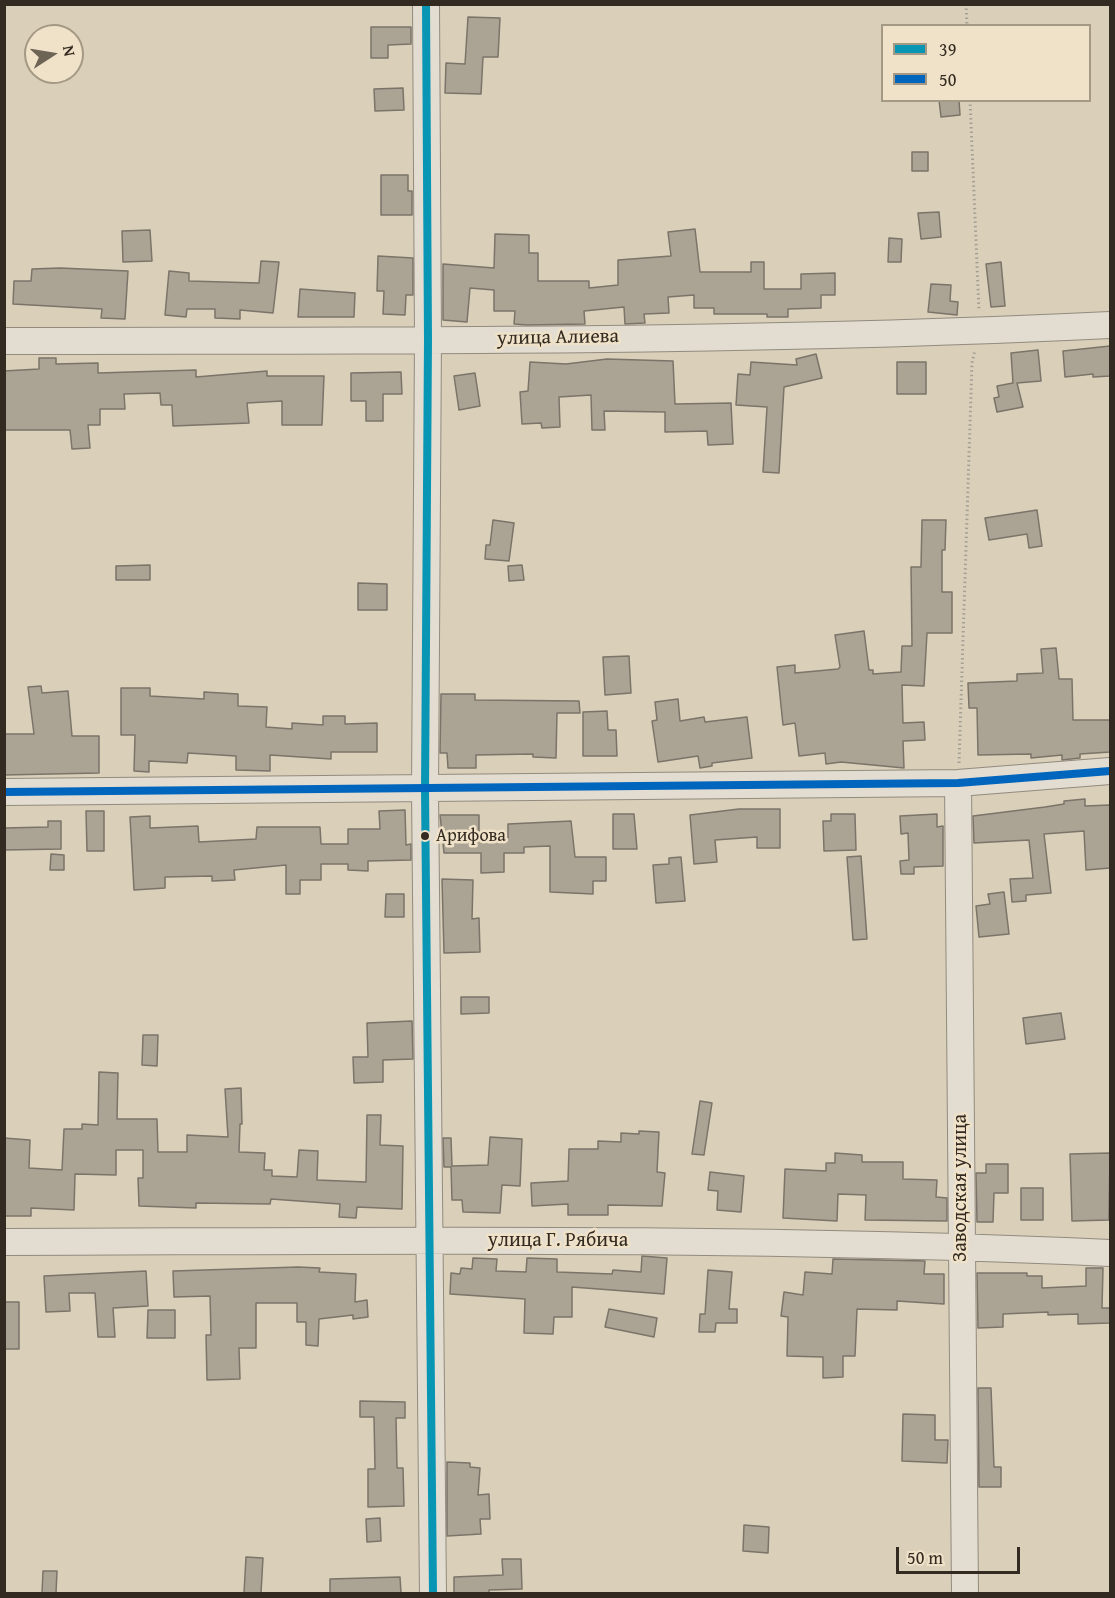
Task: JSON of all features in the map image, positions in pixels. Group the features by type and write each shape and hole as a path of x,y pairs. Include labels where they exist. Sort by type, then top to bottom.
{"street":[{"path":"426,4 428,340 425,790 433,1593"},
{"name":"улица Алиева","path":"4,341 428,340 980,332 1110,325"},
{"path":"4,792 425,790 958,783 1110,771"},
{"name":"Заводская улица","path":"958,783 964,1593"},
{"name":"улица Г. Рябича","path":"4,1242 697,1241 961,1246 1110,1253"}],"path":[{"path":"966,4 967,24"},
{"path":"958,783 972,363 980,332 970,102"}],"building":[{"path":"468,17 500,18 498,57 483,57 481,94 445,93 446,63 465,64"},
{"path":"371,27 411,27 411,44 388,45 388,58 371,58"},
{"path":"403,88 404,110 375,111 374,89"},
{"path":"939,102 959,102 960,115 941,117"},
{"path":"912,152 928,152 928,171 912,171"},
{"path":"381,175 408,175 408,191 412,191 412,215 381,215"},
{"path":"939,212 941,237 921,239 918,213"},
{"path":"695,229 700,272 751,272 751,262 764,262 764,289 801,289 801,274 835,273 835,295 821,295 821,308 788,309 788,317 767,317 767,314 714,314 714,308 694,308 694,295 668,297 669,313 644,314 645,323 625,324 624,307 584,311 585,324 527,325 514,324 515,311 494,311 494,290 470,288 467,322 443,320 443,264 494,268 495,234 529,235 529,253 538,253 538,281 589,281 589,288 618,285 618,260 671,256 668,232"},
{"path":"150,230 152,261 123,262 122,231"},
{"path":"889,238 902,239 901,262 888,262"},
{"path":"378,256 413,258 413,295 406,295 405,315 383,314 384,291 377,291"},
{"path":"261,261 279,262 273,313 240,310 240,319 215,318 215,309 187,309 186,317 165,315 169,271 189,273 189,281 259,283"},
{"path":"1001,262 1005,306 991,307 986,264"},
{"path":"32,269 128,271 125,319 101,318 102,309 13,304 14,281 31,281"},
{"path":"931,284 951,285 950,301 958,302 957,315 928,312"},
{"path":"300,289 355,293 354,317 298,317"},
{"path":"1110,346 1110,376 1093,377 1093,374 1065,377 1063,351"},
{"path":"1038,350 1041,381 1017,383 1023,407 997,412 994,398 999,397 997,386 1013,383 1011,353"},
{"path":"816,354 822,378 784,387 779,473 763,472 767,407 736,405 738,374 750,375 751,362 797,365 796,359"},
{"path":"39,358 56,358 56,364 98,363 98,373 196,370 196,377 267,371 267,376 324,376 322,425 282,425 282,401 247,403 249,423 173,426 172,405 161,405 160,393 124,394 125,409 100,409 100,425 88,425 90,448 72,449 70,430 4,430 4,371 39,369"},
{"path":"607,359 673,361 675,404 731,403 733,444 708,445 707,431 665,432 665,412 604,411 605,430 592,430 591,395 559,397 560,427 542,428 541,423 522,424 520,392 528,391 530,362 566,364"},
{"path":"897,362 926,362 926,394 897,394"},
{"path":"401,372 402,394 383,394 383,421 366,421 366,401 351,401 351,373"},
{"path":"475,373 480,406 459,410 454,376"},
{"path":"1037,510 1042,546 1029,548 1027,534 989,540 985,518"},
{"path":"493,520 514,523 509,561 485,559 486,545 490,545"},
{"path":"922,520 946,520 945,550 942,550 942,592 952,592 952,633 927,633 924,686 902,685 903,723 924,722 925,740 903,741 904,768 841,762 826,764 825,753 799,756 795,723 783,725 777,667 795,665 795,673 838,669 840,667 835,635 864,631 869,670 873,670 873,674 901,672 902,646 912,646 911,567 921,567"},
{"path":"150,565 150,580 116,580 116,566"},
{"path":"522,565 524,580 509,581 508,566"},
{"path":"358,583 387,584 387,610 358,610"},
{"path":"1056,648 1059,679 1072,679 1073,720 1110,720 1110,752 1080,754 1080,758 1062,760 1062,755 1031,758 1031,754 978,755 977,708 969,708 968,683 1017,681 1017,674 1043,673 1041,649"},
{"path":"629,656 631,693 605,695 603,657"},
{"path":"41,686 42,693 68,691 72,736 99,736 99,773 4,775 4,734 34,734 28,687"},
{"path":"121,688 150,688 150,696 204,699 204,692 238,694 238,706 267,707 266,727 292,729 292,723 323,725 323,716 345,716 345,724 377,723 377,752 331,752 331,759 270,755 270,771 236,770 236,756 188,753 187,763 149,761 149,772 134,771 135,735 121,735"},
{"path":"441,694 475,694 475,700 579,701 580,713 557,713 556,758 533,757 533,754 476,755 476,768 448,768 447,753 440,753"},
{"path":"678,699 680,721 704,717 705,722 747,717 752,758 712,763 712,766 700,768 698,756 658,762 652,721 657,720 655,702"},
{"path":"607,711 608,730 616,730 617,756 583,756 583,712"},
{"path":"1085,799 1085,806 1110,805 1110,868 1086,870 1084,831 1044,834 1051,893 1026,895 1026,901 1012,902 1010,879 1033,878 1029,840 974,843 973,816 1045,807 1064,804 1064,801"},
{"path":"739,809 780,809 780,848 757,848 757,837 715,840 717,862 694,864 690,815"},
{"path":"405,810 406,845 411,844 411,860 368,861 368,871 348,870 348,864 321,864 321,880 300,880 300,894 286,894 286,865 234,870 235,880 212,881 212,876 165,877 165,888 134,890 130,817 150,816 150,828 198,826 199,842 256,839 257,827 320,827 321,844 348,844 348,829 380,829 379,811"},
{"path":"86,811 104,811 104,851 87,851"},
{"path":"613,814 634,814 637,849 613,849"},
{"path":"831,814 855,814 856,850 824,851 823,821 831,821"},
{"path":"937,814 937,827 943,826 943,866 914,867 914,874 901,874 900,861 909,860 908,833 901,834 900,816"},
{"path":"440,815 479,815 479,838 508,838 508,824 571,821 575,857 606,857 606,881 593,881 593,894 550,892 550,846 524,847 524,853 504,853 504,872 481,873 481,853 444,853"},
{"path":"48,821 61,821 61,849 4,850 4,828 48,827"},
{"path":"51,854 64,855 64,870 50,870"},
{"path":"861,856 867,939 853,940 847,857"},
{"path":"681,857 685,901 656,903 653,865 669,864 669,858"},
{"path":"442,879 473,880 472,919 479,918 480,952 444,953"},
{"path":"1004,892 1009,934 979,937 976,906 990,904 988,894"},
{"path":"386,894 404,894 404,917 385,917"},
{"path":"461,997 489,997 489,1013 461,1014"},
{"path":"1061,1013 1065,1039 1026,1044 1023,1018"},
{"path":"412,1021 413,1059 383,1060 383,1082 354,1083 353,1057 368,1057 367,1023"},
{"path":"143,1035 158,1035 157,1066 142,1065"},
{"path":"99,1072 118,1073 117,1119 157,1119 158,1152 187,1152 187,1135 228,1137 225,1089 241,1088 242,1124 240,1124 239,1152 265,1153 264,1170 272,1170 272,1176 297,1177 299,1150 318,1151 317,1180 366,1182 367,1115 381,1115 380,1145 403,1146 402,1209 357,1207 356,1218 339,1217 340,1204 271,1199 270,1204 196,1203 196,1208 139,1206 138,1178 143,1178 143,1150 116,1150 116,1175 75,1174 74,1210 31,1208 31,1216 4,1216 4,1138 30,1140 29,1168 62,1170 64,1129 82,1129 82,1124 98,1125"},
{"path":"700,1101 712,1103 704,1155 692,1154"},
{"path":"639,1131 659,1132 657,1172 665,1173 662,1206 608,1205 608,1215 568,1215 568,1204 532,1206 531,1183 568,1181 569,1149 598,1149 598,1141 621,1142 621,1133 639,1134"},
{"path":"490,1137 522,1139 520,1186 502,1185 500,1213 463,1212 462,1200 452,1200 451,1167 444,1167 443,1138 451,1138 452,1166 488,1165"},
{"path":"835,1153 862,1155 862,1162 903,1162 903,1179 937,1180 936,1197 947,1198 947,1221 865,1220 866,1195 838,1194 837,1221 783,1218 785,1169 826,1171 826,1163 835,1163"},
{"path":"1110,1153 1109,1220 1072,1221 1070,1154"},
{"path":"986,1164 1008,1164 1008,1193 994,1193 993,1222 977,1222 976,1173 986,1173"},
{"path":"710,1172 744,1176 741,1212 717,1210 718,1191 708,1190"},
{"path":"1021,1188 1043,1188 1043,1220 1021,1220"},
{"path":"642,1256 667,1258 664,1294 572,1287 572,1317 554,1317 553,1334 524,1333 525,1299 450,1294 451,1273 460,1274 461,1268 472,1269 473,1258 497,1259 496,1271 526,1272 527,1258 557,1259 557,1272 612,1274 613,1270 641,1272"},
{"path":"833,1259 925,1261 924,1274 944,1274 944,1304 897,1301 897,1310 857,1309 855,1356 843,1356 843,1377 823,1378 823,1357 787,1356 788,1317 781,1316 784,1292 803,1295 805,1272 832,1274"},
{"path":"320,1268 319,1272 356,1274 355,1302 367,1300 368,1317 353,1319 353,1315 319,1319 318,1346 306,1345 306,1322 297,1322 297,1303 256,1303 256,1348 239,1348 240,1379 207,1380 206,1335 211,1335 210,1296 174,1297 173,1271"},
{"path":"1086,1268 1103,1268 1102,1308 1110,1308 1110,1323 1078,1324 1078,1314 1048,1315 1048,1312 1003,1314 1003,1327 978,1328 977,1273 1027,1273 1027,1276 1042,1276 1042,1288 1086,1286"},
{"path":"708,1270 732,1272 729,1309 737,1309 737,1323 716,1323 715,1332 699,1332 700,1314 705,1314"},
{"path":"146,1271 148,1306 113,1308 115,1337 98,1337 95,1293 69,1293 70,1311 46,1312 44,1276"},
{"path":"4,1302 19,1302 19,1349 4,1349"},
{"path":"609,1309 657,1318 654,1337 605,1327"},
{"path":"148,1310 175,1310 175,1338 147,1338"},
{"path":"978,1388 991,1388 994,1467 1001,1467 1001,1487 979,1487"},
{"path":"360,1401 405,1402 405,1418 396,1418 397,1468 403,1468 404,1506 368,1507 368,1469 375,1469 374,1417 360,1417"},
{"path":"903,1414 935,1415 935,1440 948,1440 947,1463 902,1461"},
{"path":"447,1462 470,1463 470,1467 480,1468 478,1495 489,1494 490,1519 480,1519 481,1534 447,1536"},
{"path":"380,1518 381,1541 367,1542 366,1519"},
{"path":"744,1525 769,1527 768,1553 743,1551"},
{"path":"246,1557 263,1558 261,1593 244,1593"},
{"path":"502,1559 521,1559 522,1589 489,1590 489,1593 454,1593 454,1577 503,1575"},
{"path":"43,1571 57,1571 56,1593 42,1593"},
{"path":"400,1577 401,1593 330,1593 330,1579"}],"transit line":[{"name":"39","path":"426,4 428,340 425,790 433,1594"},
{"name":"50","path":"4,792 958,783 1110,771"}],"place":[{"name":"Арифова","path":"425,836"}]}
